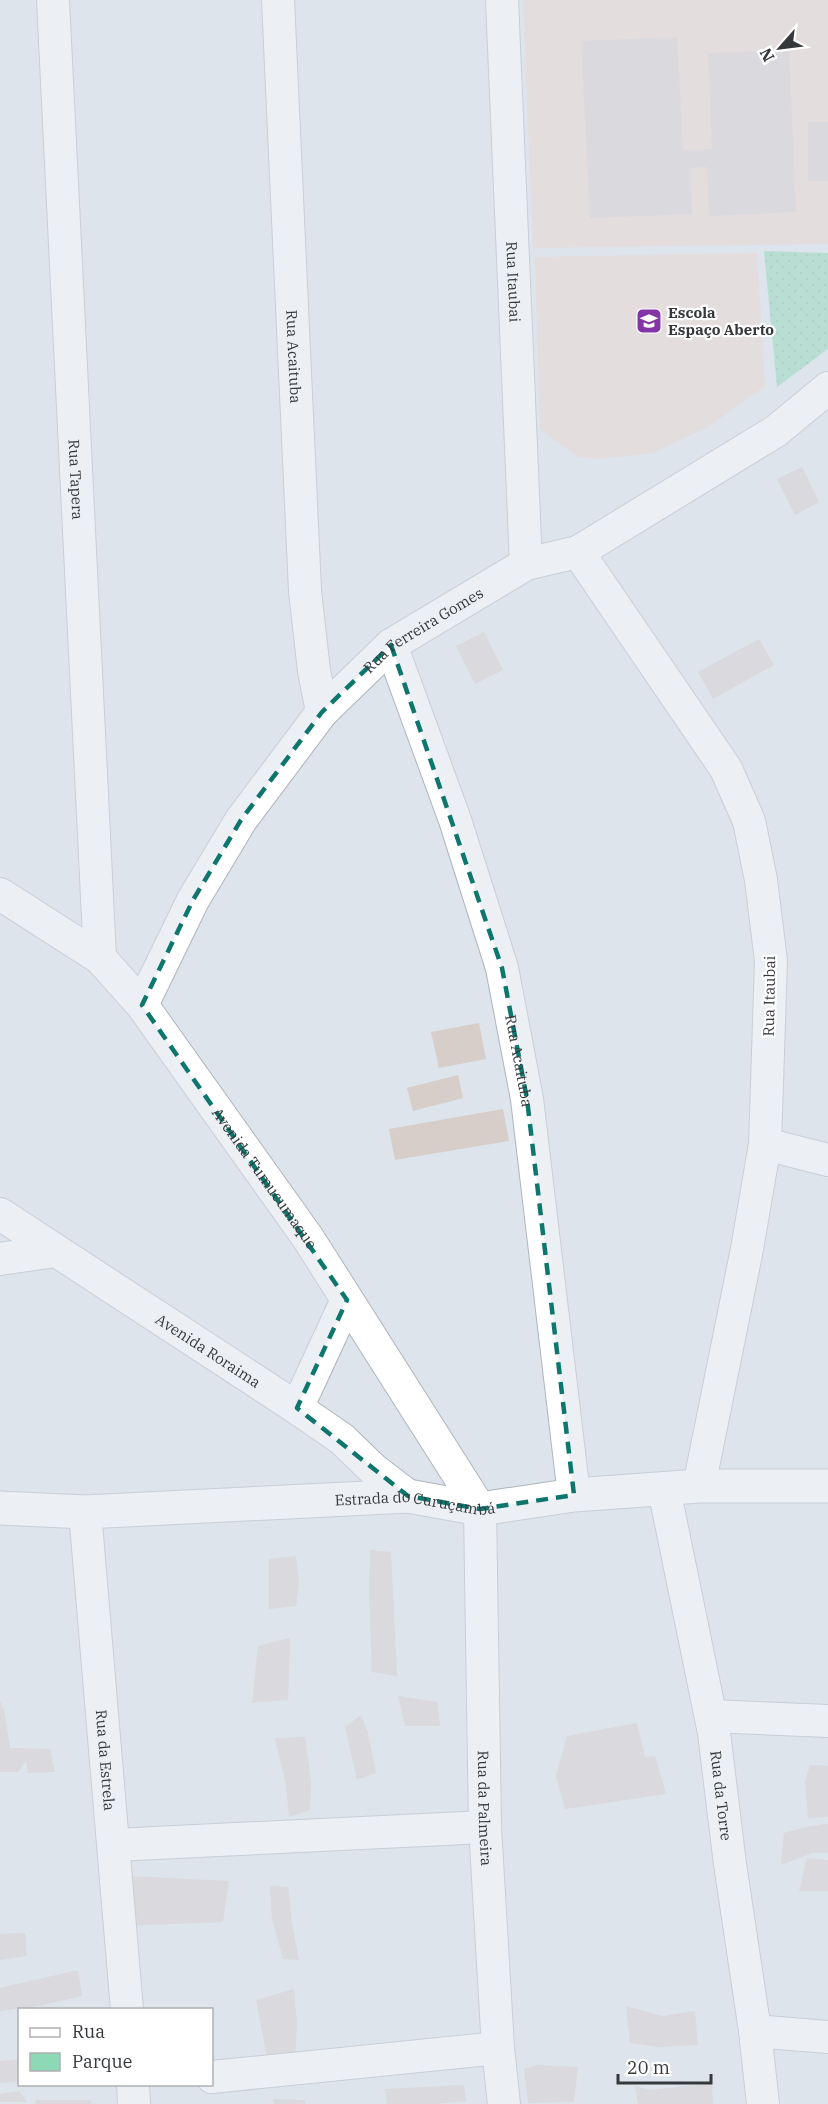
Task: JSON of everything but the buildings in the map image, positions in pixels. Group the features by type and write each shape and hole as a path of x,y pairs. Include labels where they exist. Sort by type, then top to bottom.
{"street":[{"name":"Rua Tapera","path":"53,0 100,958"},
{"name":"Rua Acaituba","path":"278,0 305,591 314,672 322,712"},
{"name":"Rua Itaubai","path":"502,0 526,564"},
{"name":"Rua Ferreira Gomes","path":"142,1005 193,900 241,820 322,712 392,645 526,564 578,552 776,431 828,388"},
{"name":"Rua Itaubai","path":"578,552 726,769 749,821 761,880 771,961 765,1144 747,1249 699,1485"},
{"name":"Rua Acaituba","path":"392,645 455,820 502,968 527,1099 574,1496"},
{"name":"Avenida Tumucumaque","path":"0,894 100,958 142,1005 308,1238 480,1509"},
{"path":"765,1144 828,1160"},
{"name":"Avenida Roraima","path":"0,1214 342,1439 373,1469 408,1496"},
{"path":"0,1259 55,1251"},
{"path":"297,1408 347,1300"},
{"name":"Estrada do Curuçambá","path":"0,1508 85,1512 408,1496 480,1509 574,1496 699,1485 828,1486"},
{"name":"Rua da Torre","path":"664,1489 711,1716 763,2104"},
{"name":"Rua da Palmeira","path":"480,1509 485,1827 498,2048 504,2104"},
{"name":"Rua da Estrela","path":"85,1512 127,2008"},
{"path":"711,1716 828,1721"},
{"path":"114,1845 485,1827"},
{"path":"755,2031 828,2037"},
{"path":"213,2077 498,2048"},
{"path":"134,2086 134,2104"}],"highlighted area":[{"path":"391,645 502,968 527,1099 574,1495 480,1509 408,1496 297,1408 347,1300 142,1005 193,900 241,820 322,712"}],"shaded area":[{"path":"523,0 828,0 828,244 533,248"},
{"name":"Escola Espaço Aberto","path":"757,253 765,386 708,427 653,453 600,459 578,457 540,429 535,257"}],"green space":[{"path":"764,251 828,253 828,349 777,387"}],"place":[{"name":"Escola Espaço Aberto","path":"649,321"}]}
